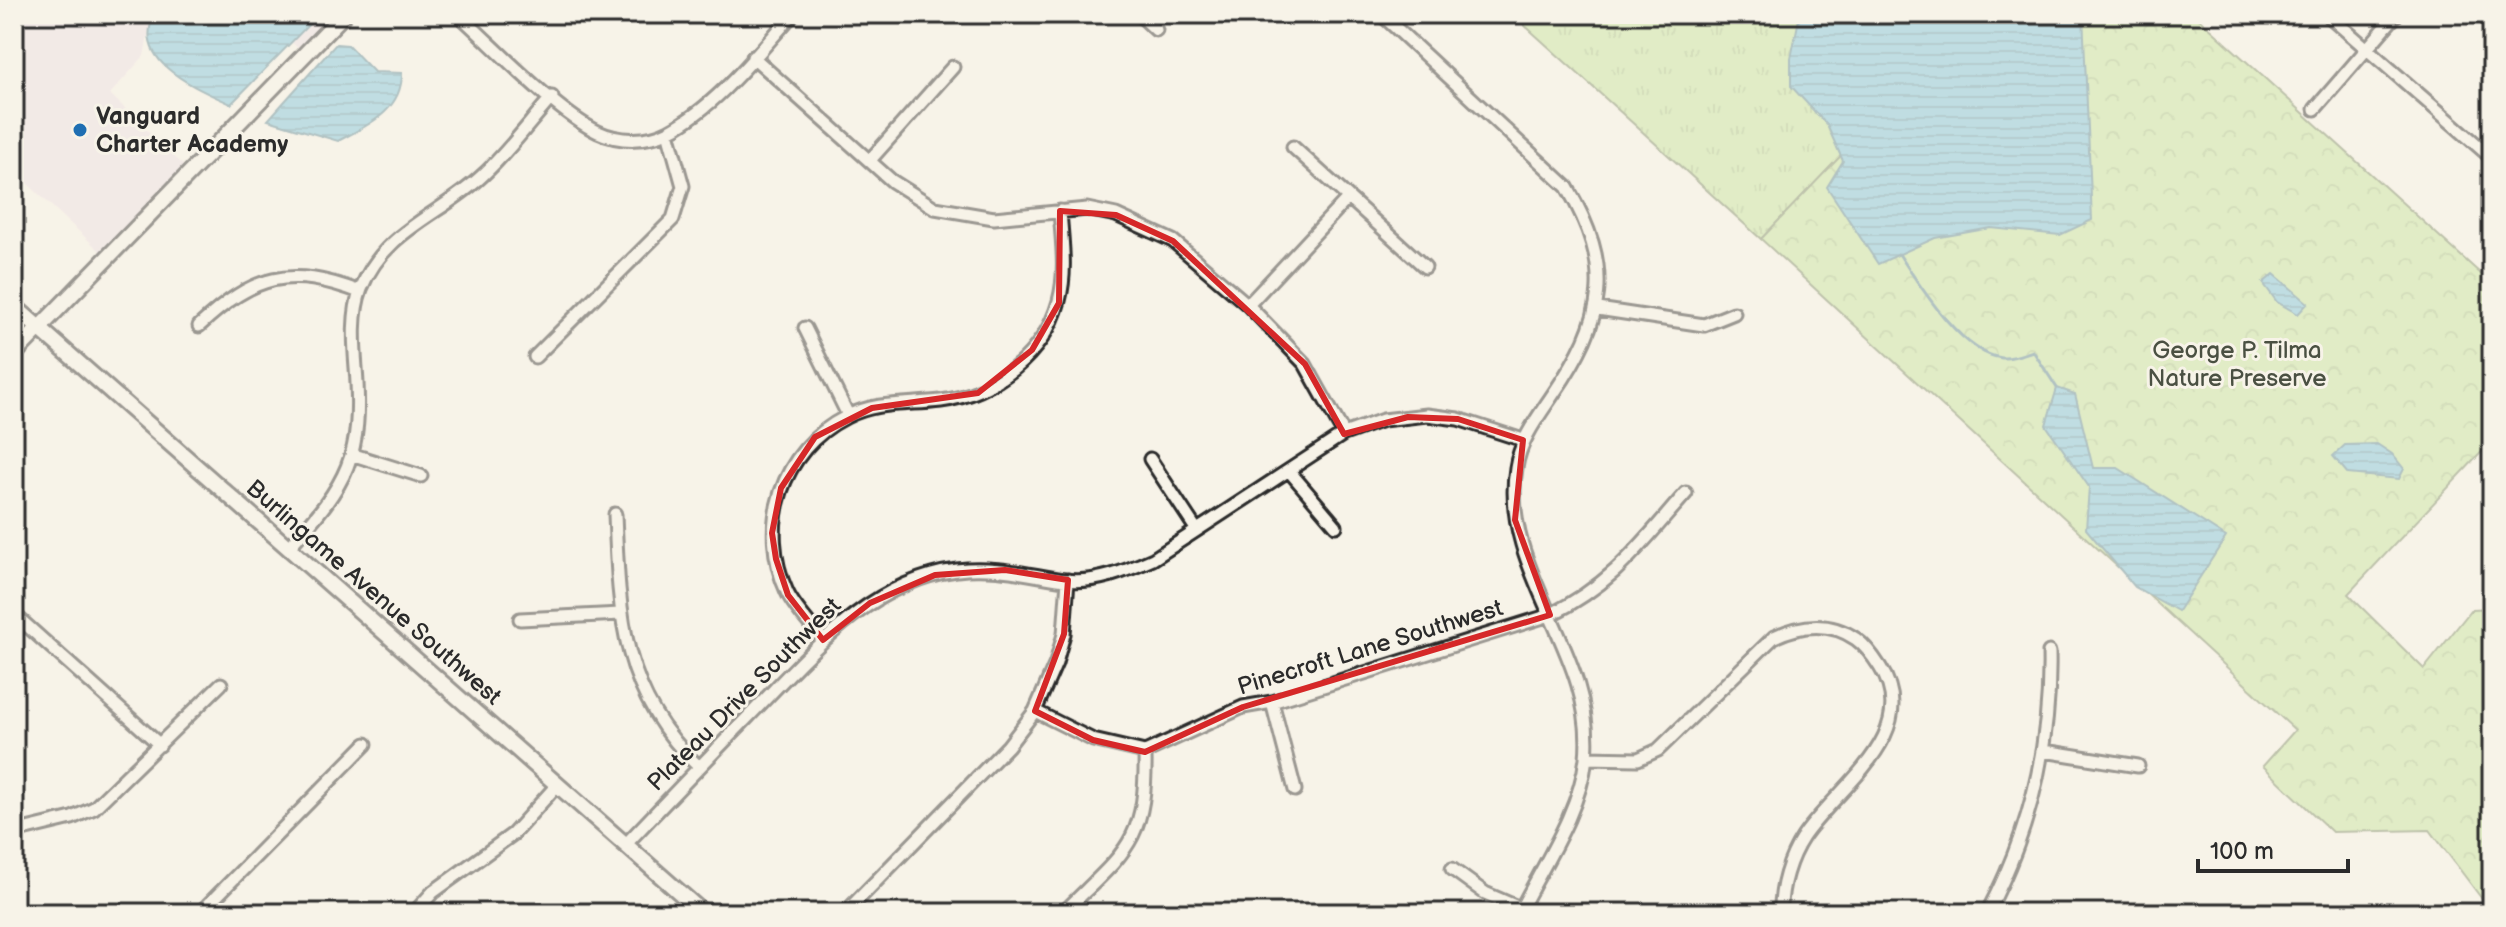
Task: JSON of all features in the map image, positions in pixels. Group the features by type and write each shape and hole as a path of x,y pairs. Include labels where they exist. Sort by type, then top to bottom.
{"street":[{"path":"14,354 344,14"},
{"path":"458,14 552,97 599,132 640,140 668,132 704,105 793,14"},
{"path":"1139,14 1156,30"},
{"path":"1381,14 1567,187 1586,220 1595,253 1598,309 1581,352 1523,440 1514,482 1519,539 1579,689 1586,758 1568,816 1520,911 1485,893 1452,869"},
{"path":"2327,14 2492,158"},
{"path":"2315,109 2397,14"},
{"path":"753,57 913,197 935,208 994,218 1087,209 1116,215 1173,241 1248,305 1305,364 1344,434"},
{"path":"870,160 953,67"},
{"path":"289,547 334,494 354,455 359,408 354,338 360,292 371,269 399,234 462,193 485,174 552,97"},
{"path":"535,357 673,219 683,186 668,132"},
{"path":"1293,147 1425,267"},
{"path":"1248,305 1348,198"},
{"path":"823,640 788,595 776,559 773,518 781,488 799,454 815,437 848,415 897,402 940,401 978,393 1019,365 1059,303 1063,261 1060,211"},
{"path":"199,326 235,294 280,277 325,279 360,292"},
{"name":"Burlingame Avenue Southwest","path":"14,306 703,913"},
{"path":"1598,309 1704,325 1734,313"},
{"path":"805,328 848,415"},
{"name":"Plateau Drive Southwest","path":"626,844 823,640 870,603 935,575 957,570 1005,570 1068,580 1125,571 1153,559 1344,434 1383,420 1427,415 1471,422 1523,440"},
{"path":"354,455 421,476"},
{"path":"1150,459 1196,529"},
{"path":"1290,472 1336,526"},
{"name":"Pinecroft Lane Southwest","path":"1145,752 1243,707 1272,702 1550,615 1587,596 1614,575 1686,493"},
{"path":"615,514 621,614 629,660 660,726 699,767"},
{"path":"845,913 1008,746 1035,711 1056,663 1064,634 1068,580"},
{"path":"14,614 160,745"},
{"path":"520,619 621,614"},
{"path":"1586,758 1638,759 1658,750 1774,637 1793,629 1824,626 1857,640 1871,653 1890,682 1888,727 1869,763 1801,839 1782,890 1781,912 1751,913"},
{"path":"1987,913 2026,828 2044,751 2050,701 2049,652"},
{"path":"14,832 72,818 94,808 221,684"},
{"path":"1272,702 1295,790"},
{"path":"1035,711 1093,740 1145,752 1145,805 1136,833 1118,858 1063,913"},
{"path":"200,913 366,744"},
{"path":"2044,751 2138,766"},
{"path":"414,913 433,892 513,834 558,784"}],"highlighted area":[{"path":"1060,211 1116,215 1173,241 1305,364 1344,434 1408,417 1458,419 1523,440 1515,520 1550,615 1243,707 1145,752 1093,740 1035,711 1064,634 1068,580 1005,570 935,575 870,603 823,640 788,595 776,559 772,533 781,488 815,437 872,408 978,393 1032,350 1059,303"}],"shaded area":[{"name":"Vanguard Charter Academy","path":"14,14 152,14 144,56 110,94 184,166 101,252 14,171"},
{"name":"Vanguard Charter Academy","path":"260,14 332,14 299,49"}],"green space":[{"path":"1512,14 1977,14 1761,239"},
{"name":"George P. Tilma Nature Preserve","path":"1977,14 2194,14 2492,284 2492,441 2348,594 2424,669 2472,609 2492,608 2492,913 2487,913 2488,907 2430,830 2332,832 2263,766 2295,730 1761,239"}],"water":[{"path":"155,14 319,14 231,104 186,82 159,60 151,46 149,31"},
{"path":"1800,14 2083,14 2092,220 2060,235 1991,228 1935,238 1878,264 1827,187 1843,161 1827,125 1791,86 1791,58"},
{"path":"336,44 348,45 374,72 402,73 400,86 390,107 338,141 268,120"},
{"path":"2274,274 2308,303 2298,314 2277,302 2263,283"},
{"path":"2057,388 2075,394 2093,468 2118,468 2226,537 2178,611 2135,587 2086,529 2089,487 2046,425"},
{"path":"2377,444 2392,454 2404,469 2399,479 2348,474 2333,456 2345,445"}],"waterway":[{"path":"1899,254 1943,316 1972,345 2002,358 2033,351 2057,388"}],"place":[{"name":"Vanguard Charter Academy","path":"80,130"}]}
